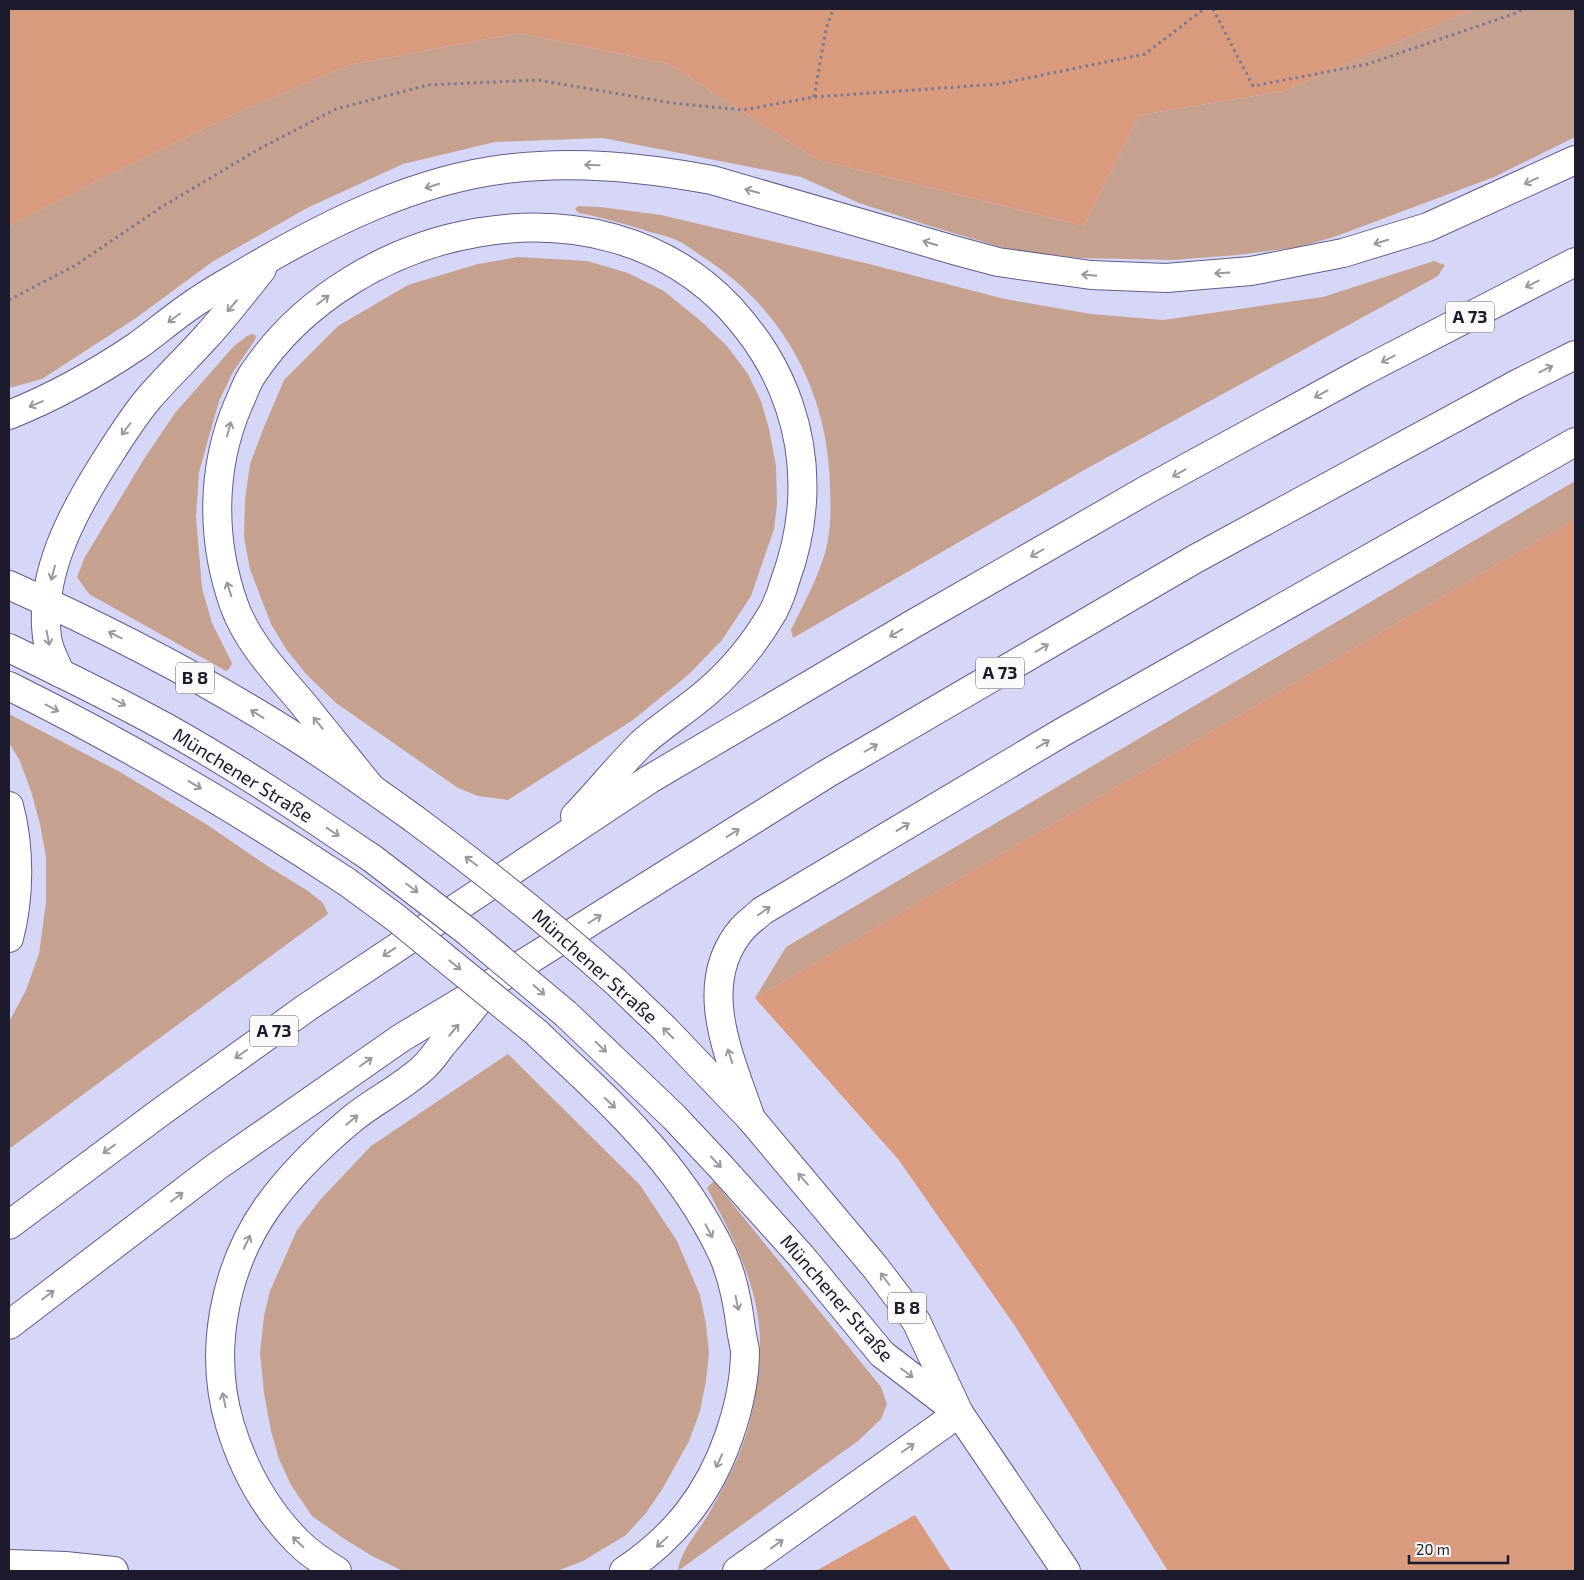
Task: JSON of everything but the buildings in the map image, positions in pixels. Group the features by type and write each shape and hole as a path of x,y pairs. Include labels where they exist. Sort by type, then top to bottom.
{"main road":[{"path":"9,415 52,397 82,381 137,346 199,300 312,234 345,218 393,199 457,178 503,169 531,166 589,165 649,169 712,180 998,262 1091,275 1166,278 1251,271 1343,253 1428,227 1575,160"},
{"path":"371,788 250,638 236,609 226,577 219,541 217,500 220,464 230,424 250,379 281,336 318,303 344,284 376,266 434,242 498,229 542,227 590,233 634,245 670,262 699,280 713,292 748,328 770,362 785,393 795,422 803,463 799,538 775,608 742,658 707,692 644,742 546,847"},
{"path":"60,673 47,639 46,602 63,539 85,494 121,436 148,400 176,367 206,337 274,255"},
{"name":"A 73","path":"9,1225 162,1111 306,1008 650,779 922,619 1140,494 1364,371 1575,262"},
{"name":"A 73","path":"9,1325 216,1168 401,1038 828,773 1187,564 1517,384 1575,355"},
{"path":"751,1119 720,1022 719,976 727,953 742,929 762,912 1061,733 1575,442"},
{"name":"Münchener Straße","path":"9,585 116,635 294,736 413,818 521,901 616,982 664,1028 751,1119 852,1238 916,1321 959,1413"},
{"name":"Münchener Straße","path":"9,648 166,728 271,791 373,859 461,926 566,1014 674,1117 800,1256 882,1354 959,1413"},
{"path":"9,686 147,757 347,882 403,923 537,1033 637,1130 690,1196 723,1256 734,1286 744,1351 741,1387 734,1420 722,1455 708,1483 674,1532 647,1556 624,1571"},
{"path":"9,806 12,818 17,884 13,924 9,938"},
{"path":"337,1571 299,1544 284,1527 248,1471 236,1443 222,1391 220,1356 224,1315 231,1280 247,1241 267,1207 288,1180 352,1119 423,1068 494,982"},
{"path":"737,1571 959,1413 1066,1571"},
{"path":"9,1564 65,1566 114,1571"}],"path":[{"path":"814,97 826,29 833,9"},
{"path":"9,300 76,265 160,208 260,148 336,110 428,84 538,80 672,103 743,110 814,97 999,84 1145,54 1204,9"},
{"path":"1213,9 1252,86 1368,64 1524,9"}],"shaded area":[{"path":"9,9 1474,9 1284,91 1140,115 1084,226 818,160 669,64 519,33 349,65 234,114 9,226"},
{"path":"1474,9 1575,9 1575,137 1494,177 1334,237 1299,247 1237,255 1172,260 1079,258 1007,249 859,203 801,177 603,138 495,142 403,164 307,208 212,262 136,318 42,379 9,388 9,226 234,114 349,65 519,33 669,64 818,160 1084,226 1140,115 1284,91"},
{"path":"578,206 661,215 869,264 1005,299 1091,314 1163,320 1323,297 1434,261 1445,265 1438,276 1084,470 793,638 791,630 814,583 825,553 830,511 827,451 821,417 810,385 796,355 778,327 756,301 731,278 693,250 670,238 579,213 575,209"},
{"path":"518,257 587,261 628,273 664,291 702,322 727,346 748,374 761,401 776,466 777,504 774,529 751,596 722,640 688,675 633,720 508,800 478,796 458,788 336,703 306,674 286,649 271,624 250,569 244,537 245,500 250,464 284,380 338,326 408,285 478,264"},
{"path":"253,334 256,336 255,340 233,372 219,401 199,472 196,517 202,588 212,623 232,663 226,671 89,594 77,577 85,557 144,459 175,413 234,346 247,336"},
{"path":"1575,481 1575,519 755,998 786,947"},
{"path":"1575,519 1575,1571 1168,1571 1015,1326 898,1159 755,998"},
{"path":"9,714 120,772 206,824 308,891 323,903 328,914 9,1149 9,1022 26,990 39,954 46,902 46,857 31,791 19,759 9,743"},
{"path":"508,1054 640,1185 677,1241 700,1295 706,1324 709,1353 700,1411 689,1441 663,1488 646,1513 626,1535 583,1561 557,1571 403,1571 372,1556 312,1516 291,1485 279,1459 271,1431 264,1393 260,1353 264,1316 270,1291 297,1230 320,1200 371,1146"},
{"path":"714,1181 881,1387 887,1404 881,1419 858,1441 678,1571 682,1556 713,1506 741,1451 752,1412 759,1369 759,1328 751,1286 736,1245 707,1188"},
{"path":"915,1515 951,1571 816,1571"}]}
